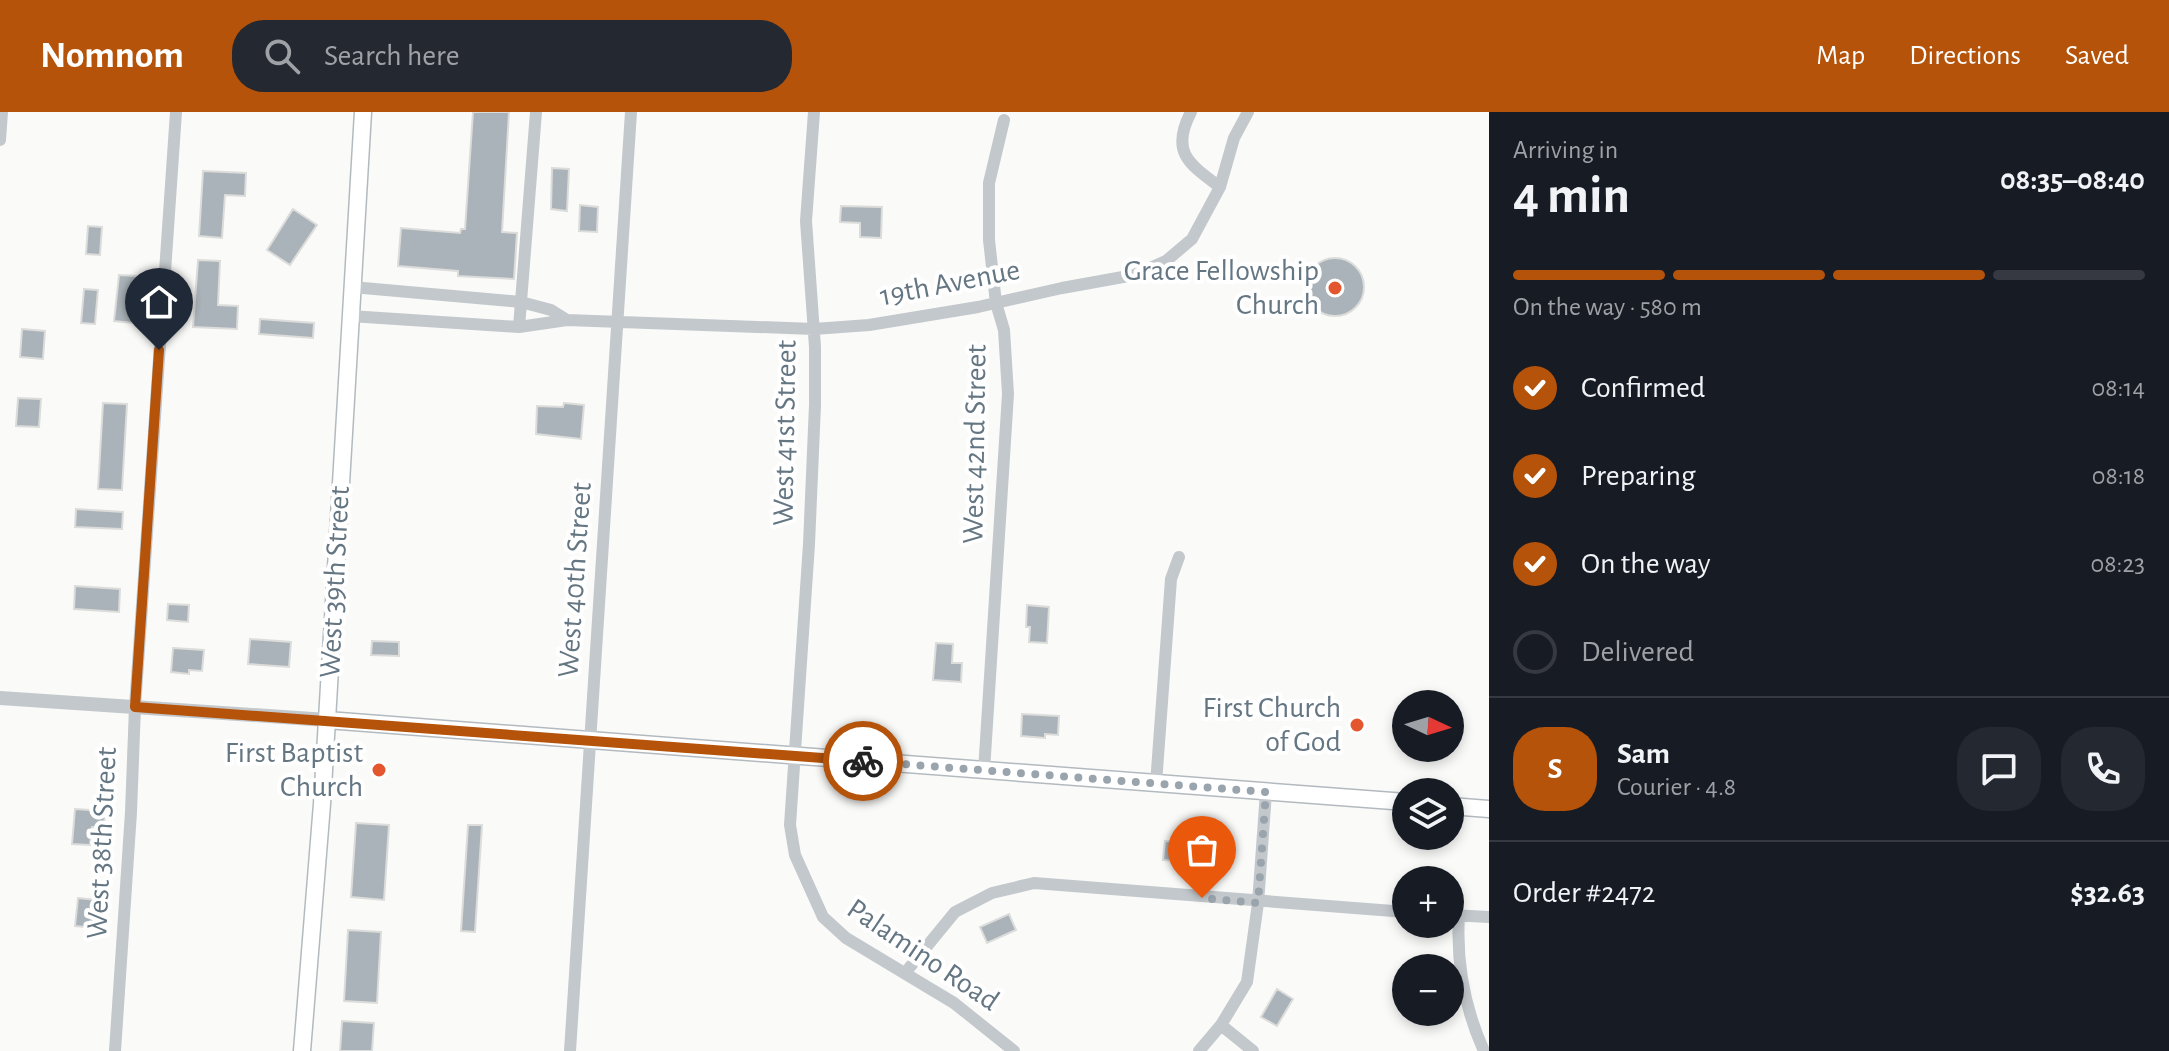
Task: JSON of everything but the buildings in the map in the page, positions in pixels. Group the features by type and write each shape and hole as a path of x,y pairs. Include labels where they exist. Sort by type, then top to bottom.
{"main road":[{"name":"West 39th Street","path":"302,1051 327,720 363,112"},
{"path":"327,720 1392,801"},
{"path":"1464,807 1489,809"}],"street":[{"path":"0,140 2,112"},
{"name":"West 38th Street","path":"115,1051 176,112"},
{"path":"519,327 536,112"},
{"name":"West 40th Street","path":"570,1051 631,112"},
{"name":"West 41st Street","path":"795,754 815,405 814,329 806,221 814,112"},
{"path":"1191,112 1183,128 1181,149 1194,168 1220,187"},
{"name":"19th Avenue","path":"350,316 519,327 567,320 814,329 869,325 1134,275 1166,261 1192,239 1220,187 1234,138 1248,112"},
{"name":"West 42nd Street","path":"984,771 1008,394 1004,330 996,303 989,240 989,183 1004,120"},
{"name":"19th Avenue","path":"352,287 521,302 551,310 567,320"},
{"path":"1156,784 1171,579 1179,557"},
{"path":"0,698 327,720"},
{"name":"Palamino Road","path":"795,754 790,825 795,855 823,917 846,938 954,1003 1014,1051"},
{"path":"1199,1051 1221,1025 1247,982 1258,903 1266,792"},
{"path":"905,973 955,912 992,893 1034,883 1392,911"},
{"path":"1464,916 1489,917"},
{"path":"1456,938 1463,992 1484,1051"},
{"path":"1221,1025 1253,1051"}],"way so far":[{"path":"863,761 1266,792 1258,903 1202,898"}],"place":[{"name":"Grace Fellowship Church","path":"1335,288"},
{"name":"First Church of God","path":"1357,725"},
{"name":"First Baptist Church","path":"379,770"}],"route":[{"path":"159,350 135,707 863,761"}]}
